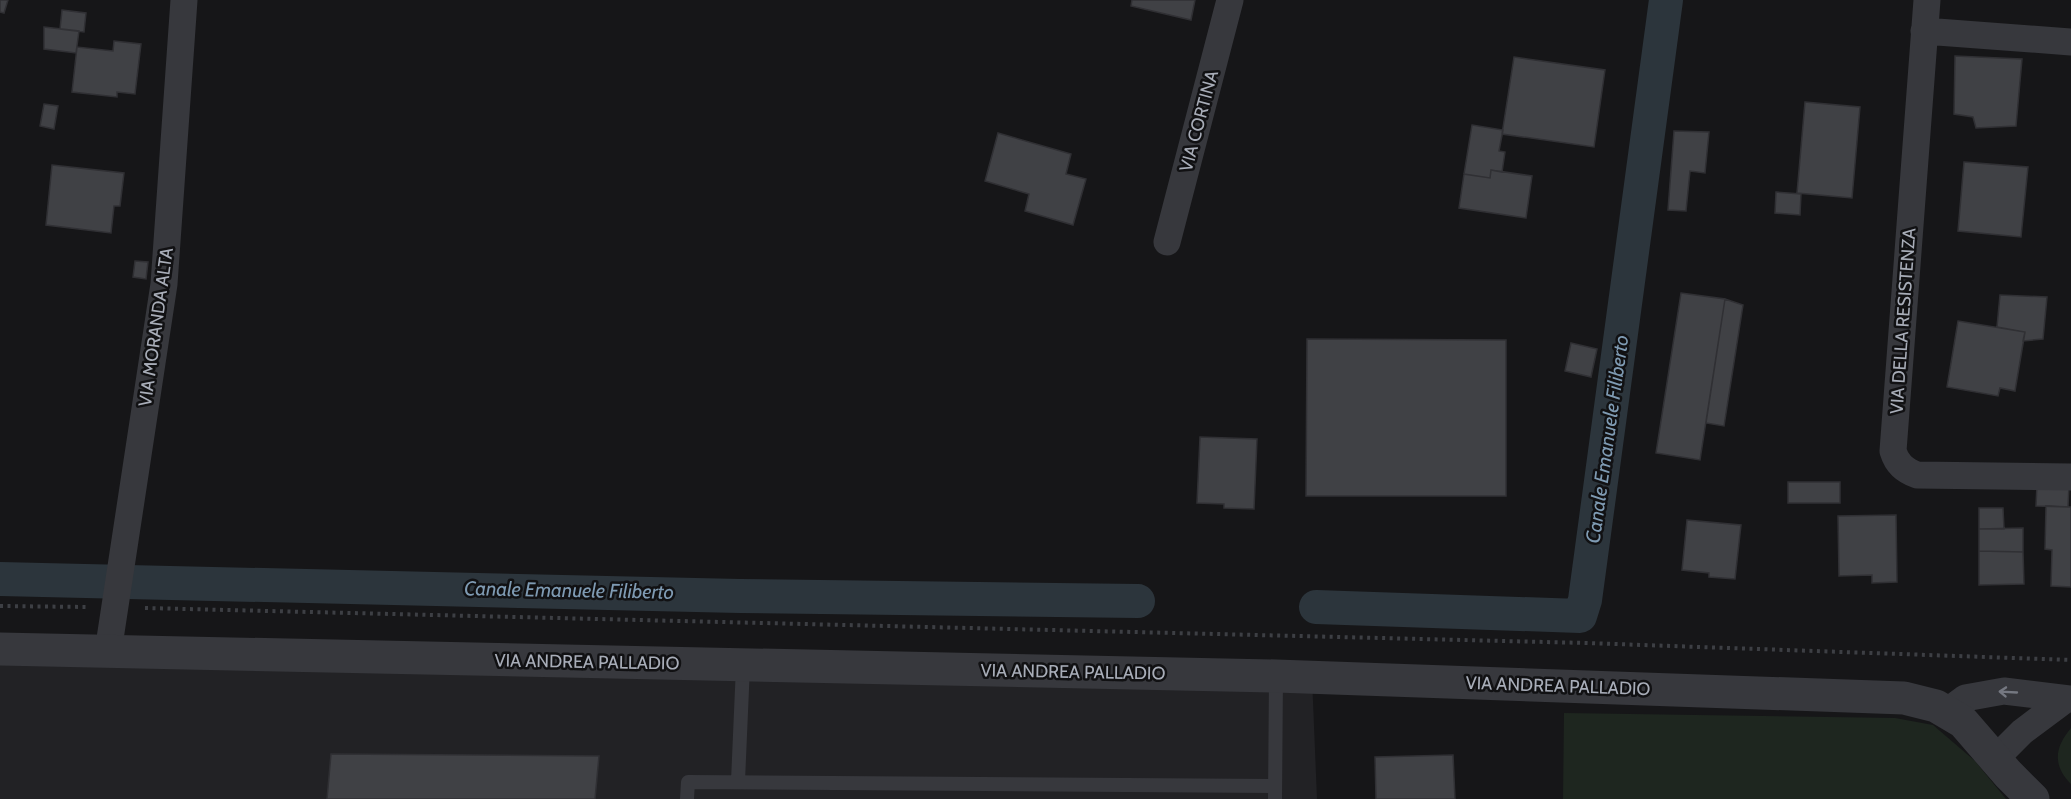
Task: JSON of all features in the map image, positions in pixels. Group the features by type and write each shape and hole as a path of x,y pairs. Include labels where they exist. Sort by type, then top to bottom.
{"street":[{"name":"VIA MORANDA ALTA","path":"108,652 164,284 184,0"},
{"name":"VIA CORTINA","path":"1167,242 1230,0"},
{"name":"VIA DELLA RESISTENZA","path":"1927,0 1893,451 1896,462 1907,472 1917,476 2071,477"},
{"path":"1924,31 2071,42"},
{"name":"VIA ANDREA PALLADIO","path":"0,649 1276,676 1904,698 1936,706 1963,722 2006,778 2033,799"},
{"path":"1946,712 1965,698 2004,691 2069,699"},
{"path":"2006,778 2022,732 2069,699"}],"lane":[{"path":"738,781 743,666"},
{"path":"687,799 688,782 738,781 1275,793 1276,676"}],"path":[{"path":"0,606 1586,643 2071,660"}],"shaded area":[{"path":"0,649 1312,677 1317,799 0,799"},
{"path":"1564,713 1895,718 1933,725 1975,761 2006,799 1563,799"},
{"path":"2071,728 2071,784 2061,770 2058,756 2062,742"}],"building":[{"path":"0,0 8,0 4,13 0,12"},
{"path":"1132,0 1195,0 1191,20 1131,6"},
{"path":"62,10 86,13 84,32 60,29"},
{"path":"44,27 79,31 76,53 44,49"},
{"path":"114,41 141,44 135,94 117,92 117,97 72,92 77,47 113,51"},
{"path":"1955,56 2022,59 2016,126 1976,128 1973,117 1954,114"},
{"path":"1514,57 1605,70 1594,147 1502,134"},
{"path":"1805,102 1860,107 1852,198 1797,193"},
{"path":"44,104 58,106 54,129 40,126"},
{"path":"1472,125 1503,130 1499,151 1505,152 1502,172 1491,170 1490,178 1464,174"},
{"path":"1674,131 1709,132 1705,173 1690,171 1686,211 1668,210"},
{"path":"998,133 1071,154 1066,174 1086,179 1073,225 1025,211 1029,194 985,181"},
{"path":"1964,162 2028,167 2021,237 1958,231"},
{"path":"52,165 124,173 120,206 114,206 111,233 46,225"},
{"path":"1491,170 1532,176 1526,218 1459,208 1464,174 1490,178"},
{"path":"1776,192 1801,194 1800,215 1775,213"},
{"path":"135,261 148,262 146,279 133,277"},
{"path":"1681,293 1725,299 1700,460 1656,453"},
{"path":"2000,295 2047,297 2043,339 2023,341 2025,332 1997,327"},
{"path":"1725,299 1743,305 1724,426 1706,423"},
{"path":"1958,321 2025,332 2015,391 2000,388 1998,396 1947,387"},
{"path":"1307,339 1506,340 1506,496 1306,496"},
{"path":"1571,343 1597,349 1591,377 1565,371"},
{"path":"1200,437 1257,439 1254,509 1224,508 1224,504 1197,503"},
{"path":"1788,482 1840,482 1840,503 1788,503"},
{"path":"2037,484 2069,485 2068,507 2036,506"},
{"path":"2046,506 2071,507 2071,587 2051,586 2052,550 2045,549"},
{"path":"1979,508 2003,508 2004,529 1979,529"},
{"path":"1896,515 1897,582 1872,583 1872,575 1839,576 1838,516"},
{"path":"1687,520 1741,525 1735,579 1709,577 1709,573 1682,570"},
{"path":"2023,528 2023,552 1979,551 1979,529"},
{"path":"1979,551 2023,552 2024,584 1979,585"},
{"path":"331,754 599,756 595,799 327,799"},
{"path":"1453,755 1455,799 1376,799 1375,757"}],"waterway":[{"name":"Canale Emanuele Filiberto","path":"1316,607 1580,616 1585,600 1666,0"},
{"name":"Canale Emanuele Filiberto","path":"0,579 740,596 1138,601"}]}
